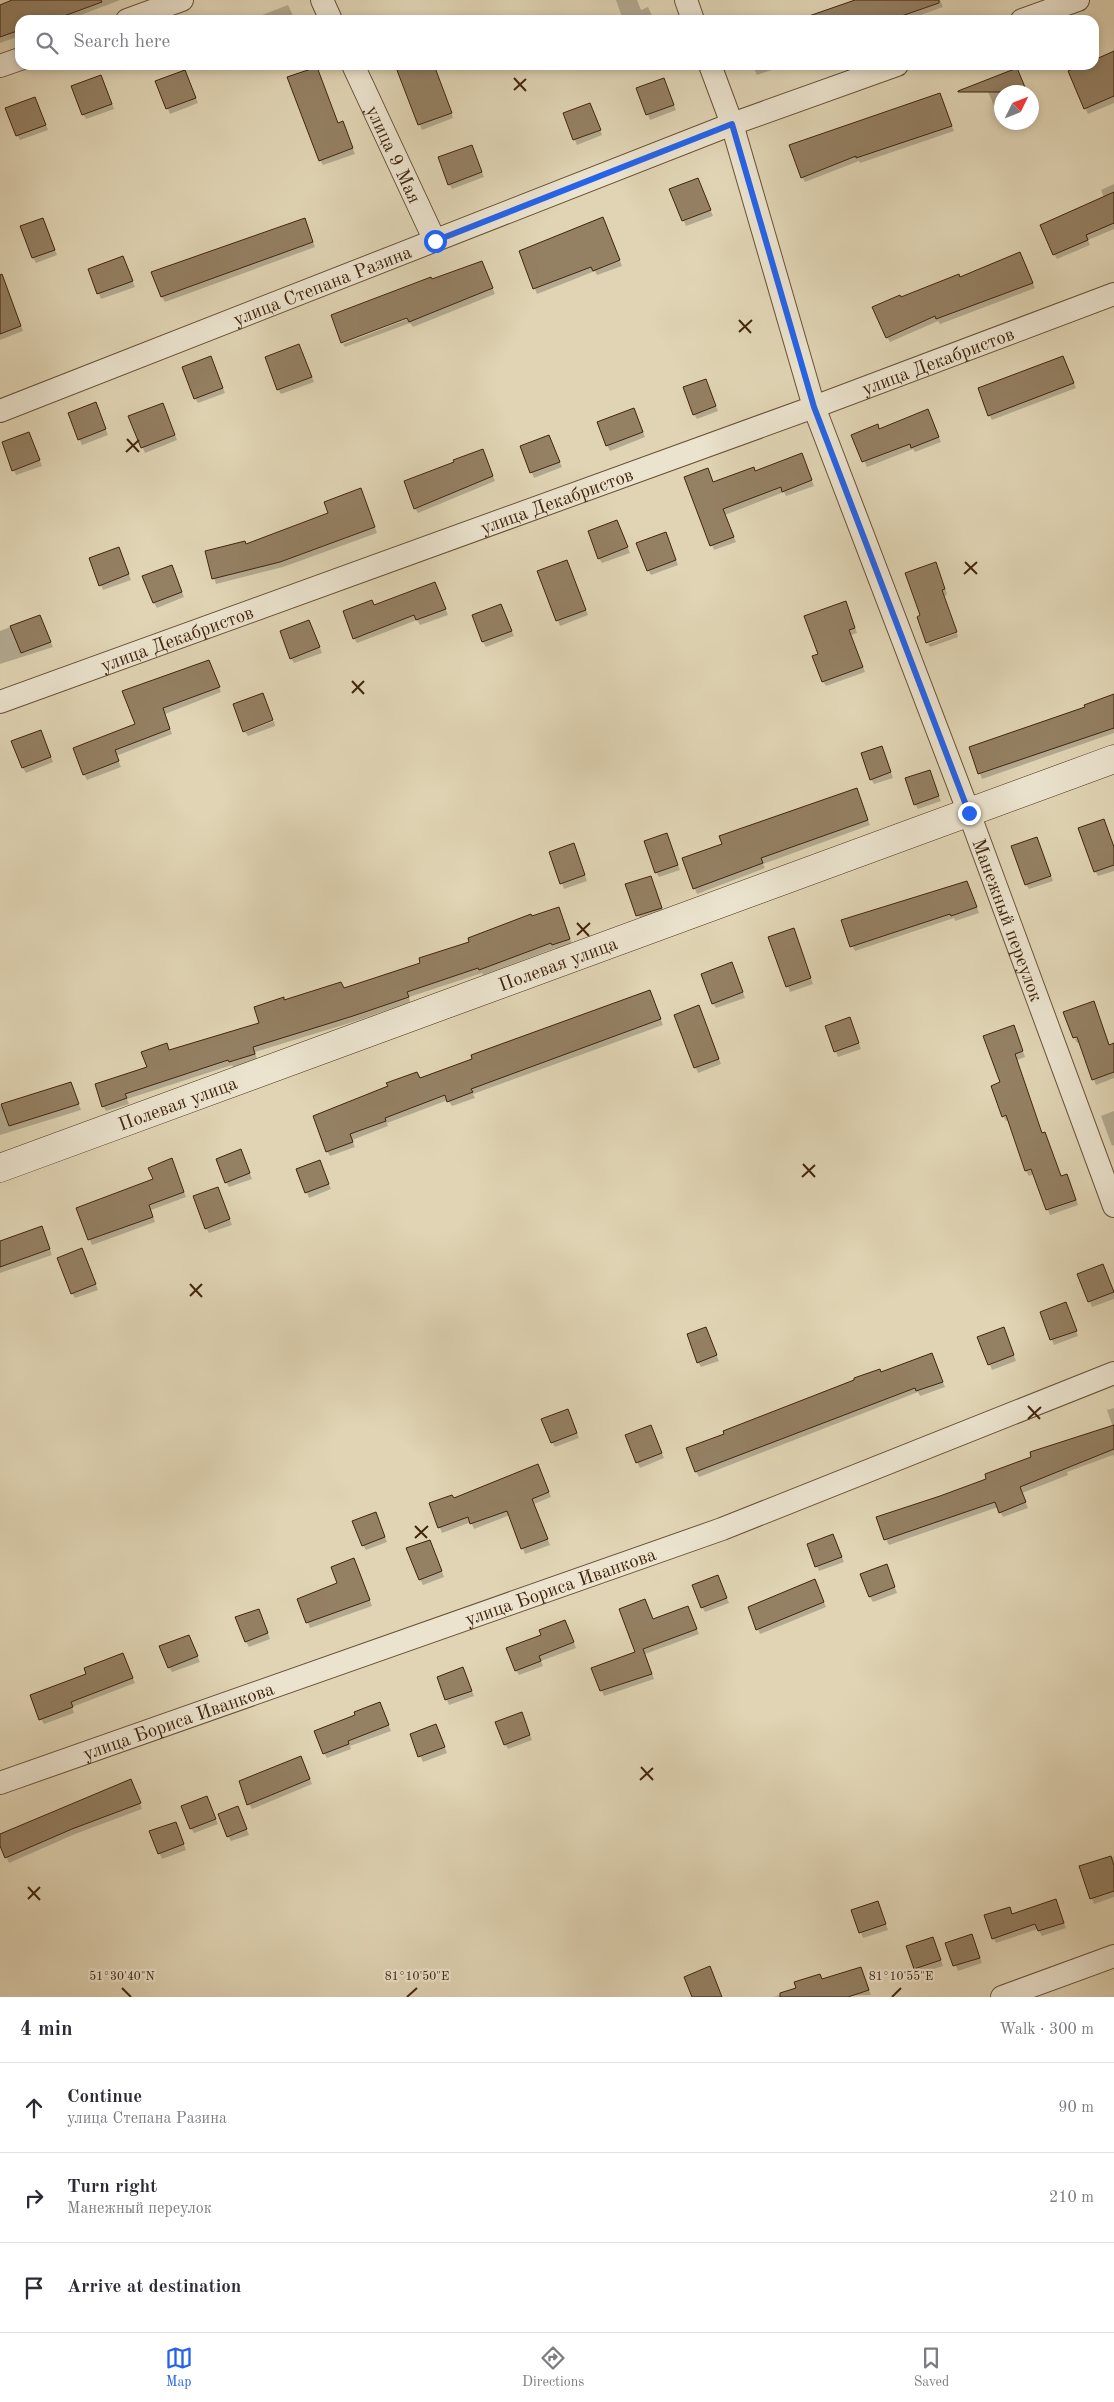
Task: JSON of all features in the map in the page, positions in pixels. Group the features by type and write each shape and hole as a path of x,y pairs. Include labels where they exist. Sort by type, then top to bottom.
{"street":[{"path":"141,15 182,0"},
{"path":"322,0 330,15"},
{"path":"686,0 692,15"},
{"path":"1036,15 1078,0"},
{"path":"0,66 15,61"},
{"name":"улица 9 Мая","path":"354,70 435,241"},
{"name":"Манежный переулок","path":"712,70 732,124 814,407 969,813 1114,1206"},
{"name":"улица Степана Разина","path":"0,411 732,124 883,70"},
{"name":"улица Декабристов","path":"0,702 814,407 1114,294"},
{"name":"Полевая улица","path":"0,1168 1114,759"},
{"name":"улица Бориса Иванкова","path":"0,1783 722,1528 1114,1373"},
{"path":"1002,1997 1114,1956"}],"building":[{"path":"12,0 101,0 102,2 67,15 15,15 15,32 0,37 0,5"},
{"path":"855,0 939,0 939,3 904,15 812,15"},
{"path":"1114,51 1114,96 1084,109 1068,71 1099,70 1099,58"},
{"path":"185,70 196,98 166,109 155,81"},
{"path":"308,70 318,70 338,123 343,121 353,148 319,161 287,77"},
{"path":"397,70 436,70 452,113 418,125"},
{"path":"1012,70 1018,70 1024,85 994,85 994,92 958,92"},
{"path":"101,75 112,104 82,115 71,86"},
{"path":"664,78 674,105 646,115 636,88"},
{"path":"940,93 952,126 856,158 856,156 801,178 789,145"},
{"path":"35,97 46,125 16,136 5,108"},
{"path":"590,103 601,130 573,140 563,113"},
{"path":"472,145 482,172 448,185 438,157"},
{"path":"698,178 711,210 682,221 669,189"},
{"path":"1114,192 1114,223 1086,235 1088,240 1053,255 1040,225"},
{"path":"603,217 620,260 593,271 591,267 533,289 519,251"},
{"path":"43,218 55,250 32,258 20,226"},
{"path":"305,218 313,242 161,297 151,272"},
{"path":"1020,252 1033,283 936,319 935,316 886,338 872,307 959,274 960,277"},
{"path":"123,256 133,281 97,294 88,269"},
{"path":"482,261 493,288 409,322 407,318 341,343 331,315 431,277 432,279"},
{"path":"2,274 21,326 0,334 0,275"},
{"path":"299,344 312,377 277,390 265,357"},
{"path":"211,356 223,388 194,399 182,367"},
{"path":"1063,356 1074,383 988,416 978,388"},
{"path":"706,379 716,406 693,415 683,387"},
{"path":"96,402 106,429 78,440 68,413"},
{"path":"163,403 175,435 141,448 128,416"},
{"path":"634,408 643,432 606,446 597,422"},
{"path":"928,409 939,437 911,448 910,444 862,462 851,435 878,424 879,429"},
{"path":"29,432 40,460 12,471 2,442"},
{"path":"549,435 560,462 530,473 520,446"},
{"path":"483,449 493,476 414,509 404,481"},
{"path":"802,453 812,480 782,492 781,487 723,509 734,537 710,546 684,477 708,468 713,482 754,467 755,471"},
{"path":"361,488 375,527 280,562 212,579 205,551 245,541 246,544 328,513 324,502"},
{"path":"617,520 628,547 598,559 588,531"},
{"path":"666,532 676,560 647,571 636,543"},
{"path":"119,547 129,574 99,586 89,558"},
{"path":"567,560 586,610 556,621 537,571"},
{"path":"936,562 945,589 942,590 957,632 926,643 917,617 920,615 905,573"},
{"path":"172,565 182,592 153,603 142,576"},
{"path":"435,582 446,609 416,620 414,615 353,639 343,611 372,600 374,605"},
{"path":"846,601 855,628 849,630 863,667 822,682 812,656 818,654 804,616"},
{"path":"501,604 512,631 482,642 472,615"},
{"path":"40,615 51,642 21,653 10,626"},
{"path":"309,620 320,647 290,659 280,631"},
{"path":"209,660 220,687 163,708 170,729 115,750 119,761 83,775 73,748 135,724 122,691"},
{"path":"263,693 273,720 243,732 233,704"},
{"path":"1114,694 1114,728 978,774 969,747 1085,707 1084,705"},
{"path":"41,730 51,757 22,768 11,741"},
{"path":"882,746 891,772 870,780 861,753"},
{"path":"930,770 939,796 914,805 905,778"},
{"path":"857,788 868,820 761,858 763,863 693,889 682,858 722,844 719,836"},
{"path":"1104,819 1114,847 1114,865 1094,872 1078,828"},
{"path":"667,833 678,865 655,873 644,841"},
{"path":"1037,837 1051,876 1025,885 1011,846"},
{"path":"574,843 585,875 560,884 549,852"},
{"path":"651,876 662,908 636,916 625,884"},
{"path":"967,881 977,907 850,947 841,920"},
{"path":"559,907 570,939 552,945 551,943 479,970 478,968 407,992 409,997 253,1047 255,1054 229,1062 228,1060 125,1094 127,1098 102,1107 95,1084 147,1067 141,1052 167,1043 169,1050 259,1023 254,1007 284,997 284,1000 341,982 344,988 420,963 419,958 469,942 468,938 531,914 532,916"},
{"path":"794,928 811,978 786,987 768,937"},
{"path":"732,962 743,992 712,1004 701,974"},
{"path":"650,990 661,1019 471,1089 473,1092 447,1102 445,1095 385,1118 386,1121 350,1134 353,1142 326,1152 313,1116 388,1086 386,1083 417,1072 420,1078 472,1059 471,1055"},
{"path":"1094,1001 1109,1045 1114,1043 1114,1072 1092,1080 1077,1037 1073,1038 1063,1012"},
{"path":"699,1005 719,1059 694,1068 674,1015"},
{"path":"850,1017 859,1043 834,1052 825,1026"},
{"path":"1014,1025 1023,1051 1015,1054 1042,1133 1045,1132 1061,1176 1067,1174 1076,1200 1046,1210 1031,1169 1025,1171 1006,1115 1002,1117 991,1086 1000,1082 983,1036"},
{"path":"71,1082 79,1104 9,1126 1,1104"},
{"path":"241,1149 250,1173 225,1183 216,1159"},
{"path":"172,1158 184,1192 149,1205 153,1217 88,1240 76,1208 153,1179 148,1168"},
{"path":"320,1160 329,1184 305,1193 296,1169"},
{"path":"218,1187 230,1219 205,1229 193,1196"},
{"path":"42,1226 50,1249 0,1267 0,1241"},
{"path":"82,1248 96,1284 71,1294 57,1258"},
{"path":"1103,1264 1114,1292 1088,1302 1077,1274"},
{"path":"1066,1302 1077,1331 1050,1340 1040,1312"},
{"path":"706,1327 717,1355 697,1363 687,1334"},
{"path":"1004,1327 1014,1355 988,1365 977,1337"},
{"path":"932,1353 943,1382 916,1391 915,1388 695,1472 686,1448 724,1434 723,1431 854,1380 854,1378 880,1369 881,1372"},
{"path":"568,1409 577,1433 551,1443 541,1419"},
{"path":"651,1425 662,1453 636,1463 625,1435"},
{"path":"1114,1425 1114,1449 1020,1487 1026,1502 999,1513 995,1502 884,1540 876,1517 986,1479 985,1474 1031,1457 1030,1452"},
{"path":"538,1464 549,1492 532,1499 548,1539 521,1549 507,1511 470,1524 468,1517 438,1528 429,1503 452,1495 454,1498"},
{"path":"376,1512 385,1537 362,1546 352,1521"},
{"path":"833,1534 842,1557 815,1567 807,1544"},
{"path":"430,1540 442,1571 419,1580 406,1548"},
{"path":"354,1558 370,1600 306,1623 297,1599 337,1583 331,1567"},
{"path":"887,1564 895,1587 869,1597 860,1574"},
{"path":"718,1575 727,1598 701,1608 692,1585"},
{"path":"815,1579 824,1602 756,1630 748,1607"},
{"path":"645,1599 653,1619 688,1606 697,1629 643,1649 652,1674 600,1691 591,1668 635,1652 619,1609"},
{"path":"259,1609 268,1633 245,1642 235,1617"},
{"path":"565,1620 574,1642 539,1656 541,1661 515,1671 506,1648 541,1635 539,1630"},
{"path":"189,1635 198,1656 168,1668 159,1646"},
{"path":"123,1653 133,1678 71,1702 73,1707 39,1720 30,1695 86,1674 84,1668"},
{"path":"463,1667 472,1691 445,1700 437,1677"},
{"path":"380,1702 389,1725 348,1741 349,1744 323,1754 314,1731 355,1715 354,1712"},
{"path":"522,1712 530,1735 504,1745 495,1722"},
{"path":"436,1724 445,1747 418,1757 410,1734"},
{"path":"301,1756 310,1779 247,1805 239,1781"},
{"path":"131,1779 141,1803 72,1829 5,1858 0,1846 0,1834"},
{"path":"207,1796 216,1819 190,1829 181,1806"},
{"path":"238,1806 247,1829 227,1837 218,1814"},
{"path":"176,1822 184,1844 158,1854 149,1831"},
{"path":"1111,1856 1114,1866 1114,1891 1090,1899 1079,1866"},
{"path":"1056,1899 1064,1923 1038,1931 1035,1924 992,1939 984,1915 1010,1907 1012,1914"},
{"path":"878,1901 886,1924 859,1933 851,1910"},
{"path":"972,1934 980,1958 953,1966 945,1943"},
{"path":"933,1937 941,1960 914,1969 906,1946"},
{"path":"710,1966 722,1997 692,1997 684,1977"},
{"path":"861,1967 869,1990 848,1997 780,1997 780,1993 796,1988 794,1982 820,1974 822,1979"}],"route":[{"path":"435,241 732,124 814,407 969,813"}]}
